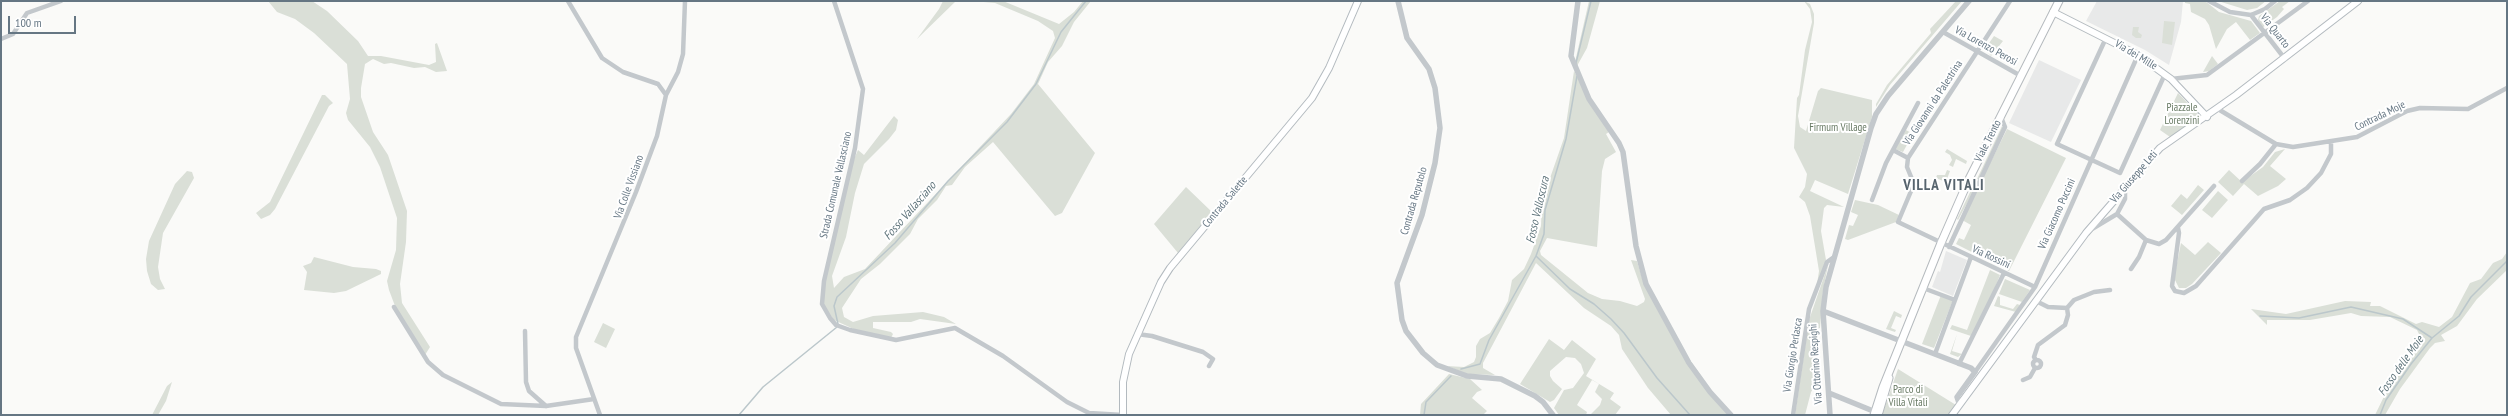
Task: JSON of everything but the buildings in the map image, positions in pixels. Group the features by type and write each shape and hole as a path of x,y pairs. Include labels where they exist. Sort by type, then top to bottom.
{"main road":[{"name":"Contrada Salette","path":"1123,415 1125,368 1138,334 1170,268 1312,98 1329,68 1358,1"},
{"name":"Viale Trento","path":"1877,414 1888,388 1890,374 1941,243 2001,116 2059,1"},
{"name":"Via Giuseppe Leti","path":"1952,415 2086,233 2160,148 2218,109 2285,59 2358,1"},
{"name":"Via dei Mille","path":"2053,12 2138,55 2171,79 2206,116"}],"street":[{"path":"1,39 13,34 27,13 60,1"},
{"path":"568,1 602,58 623,72 658,84 666,95"},
{"name":"Via Colle Vissiano","path":"600,415 576,348 576,337 642,178 657,136 666,95 678,72 683,54 685,1"},
{"name":"Strada Comunale Vallasciano","path":"834,1 862,90 854,153 824,281 822,304 838,326 896,340 956,328 1003,356 1067,402 1089,413 1123,415"},
{"name":"Contrada Reputolo","path":"1398,1 1403,16 1405,32 1428,69 1435,88 1440,128 1435,163 1422,215 1398,278 1399,297 1406,331 1423,353 1437,365 1453,373 1467,376 1500,379 1535,396 1543,402 1553,415"},
{"path":"1578,1 1571,56 1590,99 1620,143 1623,152 1636,246 1644,278 1690,363 1710,392 1731,415"},
{"name":"Via Ottorino Respighi","path":"1830,415 1823,311 1826,287 1876,114 1888,96 1969,1"},
{"name":"Via Giovanni da Palestrina","path":"1941,243 1898,222 1914,184 1907,167 1908,158 2010,1"},
{"path":"2209,1 2230,12 2251,15 2265,9 2275,1"},
{"path":"2171,79 2207,76 2308,1"},
{"name":"Via Quarto","path":"2251,15 2285,59"},
{"name":"Via Lorenzo Perosi","path":"1943,32 1976,52 2021,76"},
{"path":"2106,38 2057,144 2120,173 2165,74"},
{"name":"Via Giacomo Puccini","path":"1975,372 2035,287 2138,55"},
{"name":"Contrada Moje","path":"2218,109 2276,144 2293,147 2331,142 2365,134 2407,111 2420,108 2468,109 2507,88"},
{"path":"1872,200 1893,150 1918,103"},
{"path":"1949,246 2005,127 2001,116"},
{"path":"2178,228 2179,233 2172,286 2175,291 2184,293 2196,286 2264,209 2290,200 2307,188 2321,173 2331,154 2331,142"},
{"path":"2242,180 2260,164 2276,144"},
{"path":"1893,150 1908,158"},
{"path":"2117,214 2146,240 2159,244 2166,240 2178,228 2214,186"},
{"path":"2086,233 2117,214 2125,199 2125,188"},
{"path":"2131,269 2139,257 2146,240"},
{"name":"Via Rossini","path":"1941,243 2035,287"},
{"name":"Via Giorgio Perlasca","path":"1793,415 1808,315 1827,262 1834,257"},
{"path":"1935,354 1971,257"},
{"path":"1959,364 2004,273"},
{"path":"1923,288 1955,300"},
{"path":"2023,380 2030,377 2035,368 2041,364 2036,360 2035,352 2038,345 2065,324 2068,315 2067,308 2074,300 2094,292 2110,290"},
{"path":"2036,301 2048,307 2067,308"},
{"path":"394,307 428,362 443,375 501,404 546,406 594,400"},
{"path":"1823,311 1935,354 1975,372 1956,397 1960,403"},
{"path":"525,330 526,382 529,391 546,406"},
{"path":"1138,334 1152,336 1203,352 1213,359 1209,366"},
{"path":"1829,393 1877,414"}],"shaded area":[{"path":"2097,1 2183,1 2181,22 2169,65 2145,50 2086,21"},
{"path":"2039,60 2081,80 2051,142 2009,123"},
{"path":"1946,251 1967,260 1953,296 1932,287 1938,271 1940,272"}],"green space":[{"path":"268,1 312,1 327,11 358,41 368,56 381,56 429,65 436,62 435,44 437,43 447,71 436,72 425,67 414,68 391,63 384,64 373,59 365,64 361,88 361,97 373,132 388,155 407,211 406,242 400,284 402,303 430,347 425,355 395,306 389,290 387,281 396,250 397,218 380,167 370,147 348,120 346,113 350,99 347,64 314,33 295,19 277,12"},
{"path":"943,1 956,1 917,39 939,9"},
{"path":"972,1 1003,1 1059,24 1074,12 1083,1 1091,1 1074,22 1062,46 1048,62 1038,84 1095,153 1062,213 1055,216 993,142 965,167 952,185 946,186 937,200 918,219 910,234 880,264 861,279 842,308 844,317 853,322 873,316 923,312 944,317 956,324 920,319 911,322 873,322 873,328 891,332 893,334 891,338 858,331 834,320 823,305 825,283 854,159 858,150 864,155 894,116 898,120 896,130 864,164 855,193 846,237 832,276 834,288 844,277 865,269 1011,114 1034,84 1055,38 1053,31 1038,21 995,3"},
{"path":"1589,1 1600,1 1587,48 1577,66 1575,62"},
{"name":"Firmum Village","path":"1804,1 1810,4 1814,14 1814,23 1798,116 1800,127 1806,131 1818,91 1821,88 1872,100 1872,117 1848,194 1815,180 1810,191 1844,207 1827,205 1824,208 1821,231 1826,260 1817,284 1819,271 1810,216 1805,202 1799,197 1805,187 1807,174 1794,148 1797,98 1799,95 1805,50 1812,22 1810,9"},
{"path":"1956,1 1962,1 1890,85 1876,107 1876,104 1887,85 1931,33 1930,29"},
{"path":"2185,1 2205,1 2219,12 2251,21 2260,33 2250,40 2236,22 2227,29 2216,49 2209,25 2205,19 2191,12 2190,4 2185,3"},
{"path":"2218,1 2266,1 2257,8 2247,10"},
{"path":"2280,1 2290,1 2282,7 2284,9 2277,17 2262,28 2258,20 2259,16"},
{"path":"2164,21 2175,22 2172,45 2162,43"},
{"path":"2133,27 2139,27 2138,32 2142,35 2141,38 2136,38 2132,35"},
{"path":"1994,36 2003,41 1991,56 1983,47 1984,44 1987,46"},
{"path":"2212,56 2218,64 2209,71 2203,72"},
{"path":"1574,71 1609,132 1606,134 1616,152 1605,159 1602,171 1597,247 1547,238 1540,251 1541,255 1588,293 1602,299 1620,301 1637,306 1644,302 1645,299 1631,260 1637,261 1643,281 1670,332 1729,415 1671,415 1648,388 1622,349 1619,335 1611,326 1584,308 1536,263 1483,363 1483,368 1495,375 1467,374 1447,366 1464,367 1474,362 1476,357 1476,346 1480,339 1490,333 1499,318 1508,301 1512,280 1524,269 1531,254 1541,226 1542,201 1564,138"},
{"name":"Piazzale Lorenzini","path":"2178,93 2200,116 2170,137 2160,130"},
{"path":"322,95 325,95 333,103 329,106 275,209 270,215 261,219 256,213 270,202"},
{"path":"2002,126 2003,128 1979,180 1977,179"},
{"path":"2007,129 2066,158 2009,271 1956,244 1959,238 1964,240 1971,225 1962,220"},
{"path":"1906,130 1913,134 1903,152 1895,149"},
{"path":"1947,149 1967,161 1966,164 1956,159 1953,167 1949,165 1952,160 1950,155 1945,152"},
{"path":"2285,149 2270,166 2286,179 2278,186 2258,196 2244,184 2233,196 2218,182 2229,170 2242,182 2263,167 2275,152"},
{"path":"1947,170 1950,171 1947,179 1956,184 1955,186 1936,178 1937,175 1945,175"},
{"path":"187,171 192,172 194,178 163,233 158,267 160,279 165,289 158,290 151,284 147,271 146,259 149,241 175,184"},
{"path":"2198,185 2204,190 2182,215 2171,206 2181,194 2187,199"},
{"path":"1973,186 1976,187 1958,220 1957,219"},
{"path":"1186,187 1212,212 1178,253 1154,224"},
{"path":"2218,191 2228,200 2212,218 2202,210"},
{"path":"1855,200 1878,205 1899,215 1896,222 1848,240 1845,239 1849,225 1853,226 1858,215 1851,212"},
{"path":"2208,242 2221,253 2192,284 2186,288 2179,288 2174,278 2181,243 2195,255"},
{"path":"2507,252 2507,270 2477,299 2457,326 2441,335 2445,341 2435,343 2430,348 2400,389 2385,415 2375,415 2392,380 2422,340 2417,330 2390,317 2361,316 2351,313 2310,320 2267,320 2267,325 2251,309 2286,314 2345,301 2371,302 2370,306 2380,306 2416,324 2422,322 2439,327 2452,317 2470,283 2481,279 2493,263 2502,259"},
{"path":"314,257 353,267 376,269 381,271 381,274 346,291 334,293 304,290 307,272 303,266 311,263"},
{"path":"1828,265 1823,291 1820,328 1817,329 1819,386 1815,386 1811,392 1805,415 1795,415 1809,320"},
{"path":"1990,270 2000,275 1988,305 1971,336 1950,329 1952,325 1967,330"},
{"path":"2005,279 2030,290 2022,302 1999,294"},
{"path":"1941,295 1953,300 1934,348 1922,344"},
{"path":"1998,296 2000,297 2000,305 2013,309 2017,304 2020,305 2016,312 1994,306"},
{"path":"1894,311 1902,315 1901,318 1896,316 1891,328 1896,330 1895,332 1886,329"},
{"path":"603,323 615,329 606,348 594,342"},
{"path":"1957,334 1952,351 1962,354 1958,357 1950,354"},
{"path":"1549,339 1564,350 1572,340 1596,359 1586,376 1614,393 1610,399 1621,407 1615,415 1590,415 1600,405 1602,399 1595,392 1599,384 1592,380 1577,405 1587,412 1586,415 1559,415 1554,408 1564,390 1573,388 1584,373 1581,364 1575,358 1566,357 1550,371 1550,376 1553,381 1562,389 1554,400 1550,402 1520,384"},
{"name":"Parco di Villa Vitali","path":"1898,369 1956,405 1949,415 1882,415"},
{"path":"1449,374 1470,379 1482,390 1477,392 1472,398 1487,411 1483,415 1420,415 1421,404"},
{"path":"172,382 166,401 158,415 152,415 167,386"}],"waterway":[{"name":"Fosso Vallasciano","path":"838,324 834,306 837,297 895,243 948,181 1007,122 1036,84 1061,32 1086,1"},
{"name":"Fosso Valloscura","path":"1576,63 1591,1"},
{"name":"Fosso Valloscura","path":"1461,369 1480,364 1489,340 1536,256 1544,234 1545,210 1566,139 1577,76"},
{"path":"1536,256 1570,289 1594,304 1611,319 1624,333 1657,378 1690,415"},
{"name":"Fosso delle Moie","path":"2380,415 2386,400 2411,364 2432,338 2459,316 2471,297 2507,261"},
{"path":"2260,316 2299,318 2351,307 2403,319 2432,338"},
{"name":"Fosso Vallasciano","path":"739,415 763,387 837,327"},
{"name":"Fosso Valloscura","path":"1424,415 1426,402 1451,376"}],"district":[{"name":"VILLA VITALI","path":"1944,186"}]}
